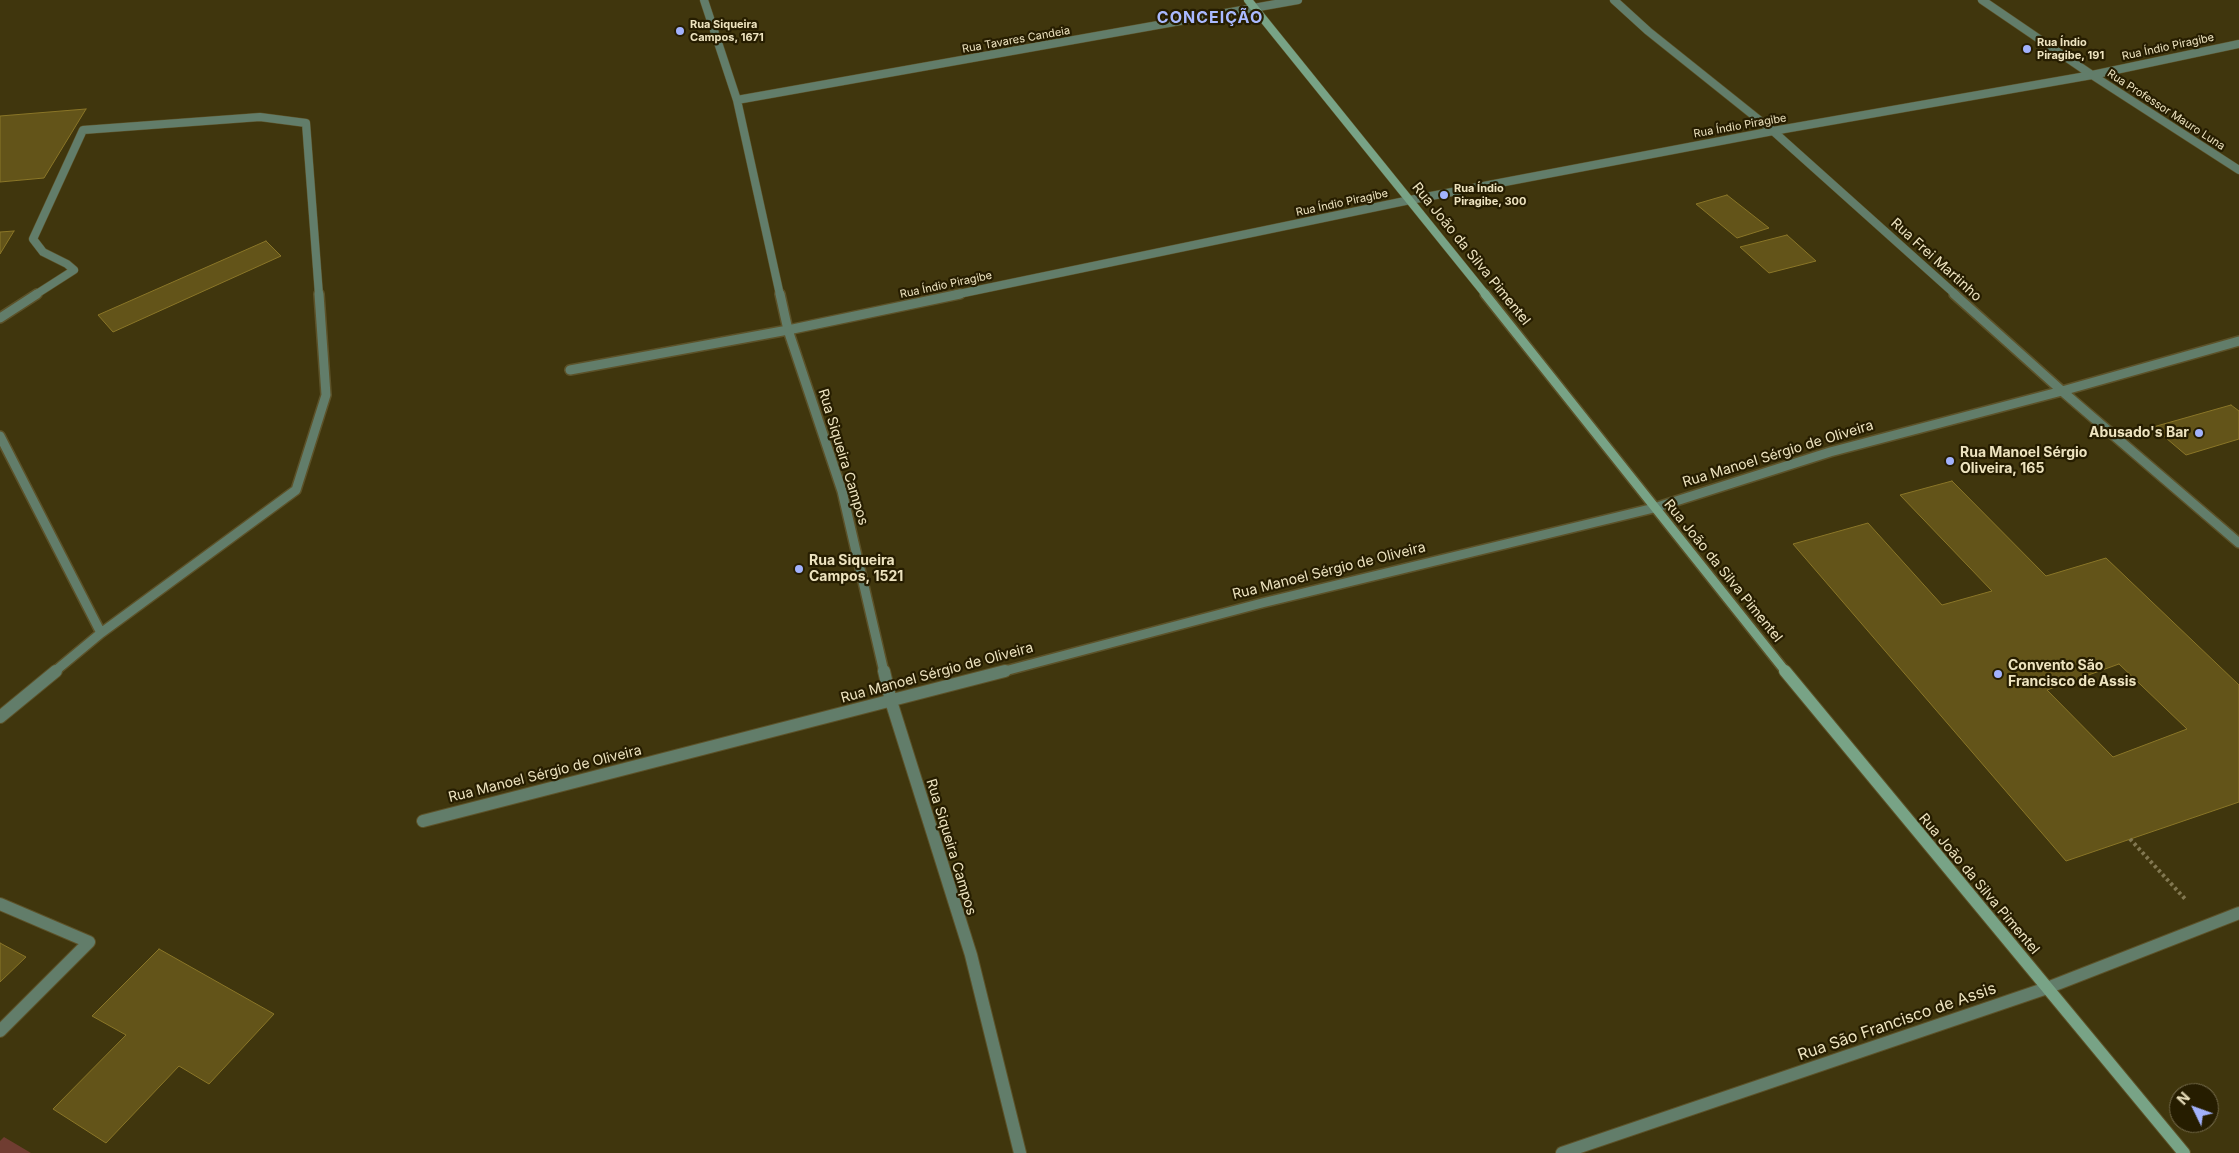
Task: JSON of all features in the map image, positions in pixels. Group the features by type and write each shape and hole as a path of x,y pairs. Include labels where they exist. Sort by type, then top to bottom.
{"street":[{"name":"Rua Siqueira Campos","path":"704,0 737,100 788,330 842,492 891,701 971,955 1020,1153"},
{"name":"Rua Tavares Candeia","path":"737,100 1251,4 1298,0"},
{"name":"Rua Frei Martinho","path":"1614,0 1648,31 1773,131 2062,391 2239,544"},
{"name":"Rua Professor Mauro Luna","path":"1982,0 2092,76 2239,170"},
{"name":"Rua João da Silva Pimentel","path":"1251,4 1410,200 1819,713 2184,1153"},
{"name":"Rua Índio Piragibe","path":"570,370 788,330 1410,200 1773,131 2092,76 2239,44"},
{"path":"0,318 74,270 67,264 43,252 33,239 84,130 260,117 306,124 326,395 296,490 101,633 0,717"},
{"name":"Rua Manoel Sérgio de Oliveira","path":"423,821 891,701 1262,603 1654,508 1830,452 2062,391 2239,341"},
{"path":"0,436 101,633"},
{"path":"0,904 89,942 0,1031"},
{"name":"Rua São Francisco de Assis","path":"1562,1153 2047,988 2239,913"}],"path":[{"path":"2130,839 2209,925"}],"shaded area":[{"path":"4,1137 31,1153 0,1153 0,1141"}],"building":[{"path":"86,109 44,178 0,182 0,116"},
{"path":"1727,195 1769,228 1737,238 1696,204"},
{"path":"14,231 0,254 0,232"},
{"path":"1787,235 1816,261 1769,273 1740,247"},
{"path":"266,241 281,256 113,332 98,315"},
{"name":"Abusado's Bar","path":"2231,405 2239,411 2239,439 2186,455 2153,427"},
{"name":"Convento São Francisco de Assis","path":"1952,481 2046,576 2106,558 2239,685 2239,802 2066,861 1793,544 1868,523 1942,605 1992,591 1900,495","holes":["2119,664 2187,729 2113,757 2047,690"]},
{"path":"0,943 26,957 0,982"},
{"path":"159,949 274,1014 209,1084 179,1066 106,1143 53,1109 126,1035 92,1016"}],"place":[{"name":"Rua Siqueira Campos, 1671","path":"680,31"},
{"name":"Rua Índio Piragibe, 191","path":"2027,49"},
{"name":"Rua Índio Piragibe, 300","path":"1444,195"},
{"name":"Abusado's Bar","path":"2199,433"},
{"name":"Rua Manoel Sérgio Oliveira, 165","path":"1950,461"},
{"name":"Rua Siqueira Campos, 1521","path":"799,569"},
{"name":"Convento São Francisco de Assis","path":"1998,674"}],"district":[{"name":"CONCEIÇÃO","path":"1210,18"}]}
